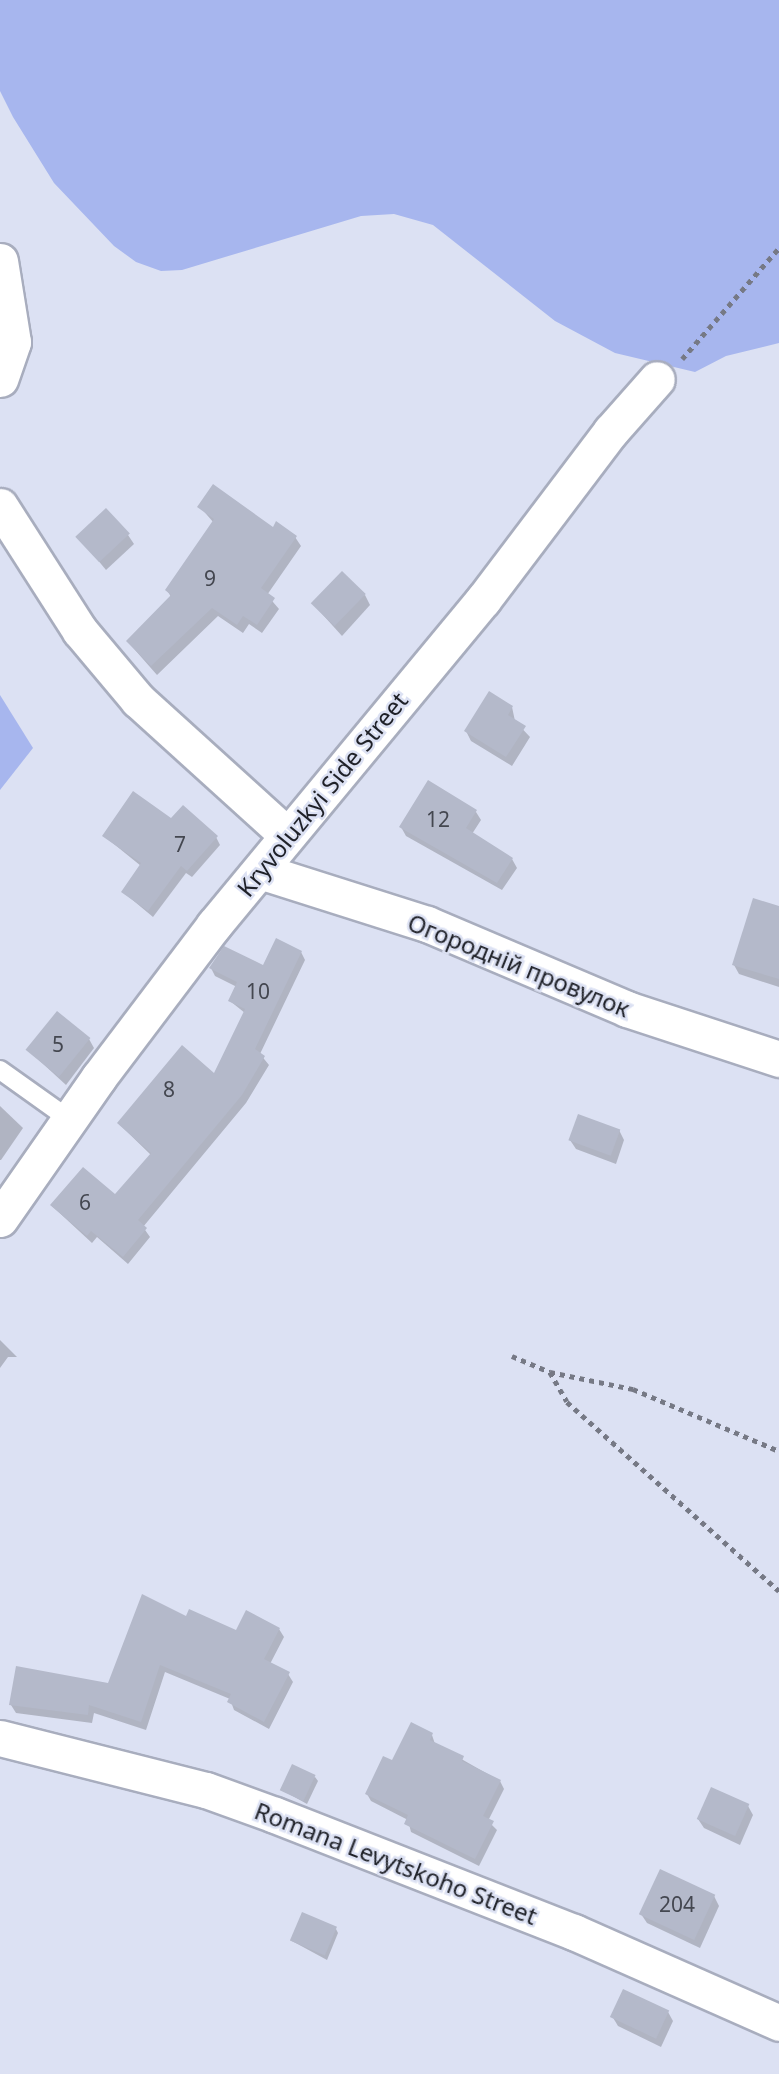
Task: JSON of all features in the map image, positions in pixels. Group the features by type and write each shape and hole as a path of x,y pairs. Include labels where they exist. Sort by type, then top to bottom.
{"street":[{"path":"0,261 13,342 0,379"},
{"name":"Kryvoluzkyi Side Street","path":"0,1219 129,1036 287,835 483,600 611,431 657,379"},
{"path":"0,506 80,631 138,700 287,835"},
{"name":"Огородній провулок","path":"260,872 427,924 627,1009 779,1059"},
{"name":"Romana Levytskoho Street","path":"0,1738 206,1790 275,1815 574,1932 779,2023"}],"lane":[{"path":"0,1070 70,1120"}],"path":[{"path":"657,379 685,357 779,248"},
{"path":"512,1356 550,1373 633,1389 779,1451"},
{"path":"550,1373 567,1402 779,1591"}],"shaded area":[{"path":"0,0 779,0 779,343 726,356 695,372 615,353 555,321 433,225 394,214 361,216 182,270 161,271 136,262 114,246 54,183 13,117 0,91"},
{"path":"0,695 33,748 0,790"}],"building":[{"path":"213,484 273,527 276,521 297,536 261,588 275,598 257,625 243,616 237,625 212,608 151,666 126,641 171,595 165,590 214,519 197,507"},
{"path":"106,508 130,534 99,562 75,537"},
{"path":"342,571 366,594 334,626 311,603"},
{"path":"489,691 513,706 508,715 526,726 506,757 464,731"},
{"path":"428,780 477,810 466,828 513,858 497,883 399,827"},
{"path":"133,791 171,818 183,805 218,836 187,871 181,866 148,911 121,892 141,863 102,836"},
{"path":"753,898 779,906 779,979 732,965"},
{"path":"276,938 302,951 255,1049 265,1056 242,1095 138,1220 147,1228 123,1257 91,1231 87,1236 50,1205 83,1167 115,1194 151,1153 117,1123 182,1045 214,1073 245,1009 228,1001 237,982 209,968 224,946 263,965"},
{"path":"57,1011 90,1038 59,1077 26,1050"},
{"path":"578,1114 620,1129 611,1156 568,1140"},
{"path":"142,1594 186,1616 189,1609 236,1630 246,1610 280,1628 264,1659 290,1672 264,1722 227,1702 231,1694 160,1665 141,1722 89,1705 88,1715 9,1705 16,1666 108,1683"},
{"path":"411,1722 433,1733 430,1740 464,1756 462,1761 501,1780 483,1816 494,1821 475,1859 404,1824 408,1815 365,1794 383,1756 392,1760"},
{"path":"292,1764 316,1775 303,1801 280,1790"},
{"path":"711,1787 749,1804 735,1836 697,1819"},
{"path":"660,1869 715,1895 694,1940 639,1914"},
{"path":"302,1912 337,1927 325,1955 290,1941"},
{"path":"623,1989 669,2011 656,2039 610,2017"}]}
